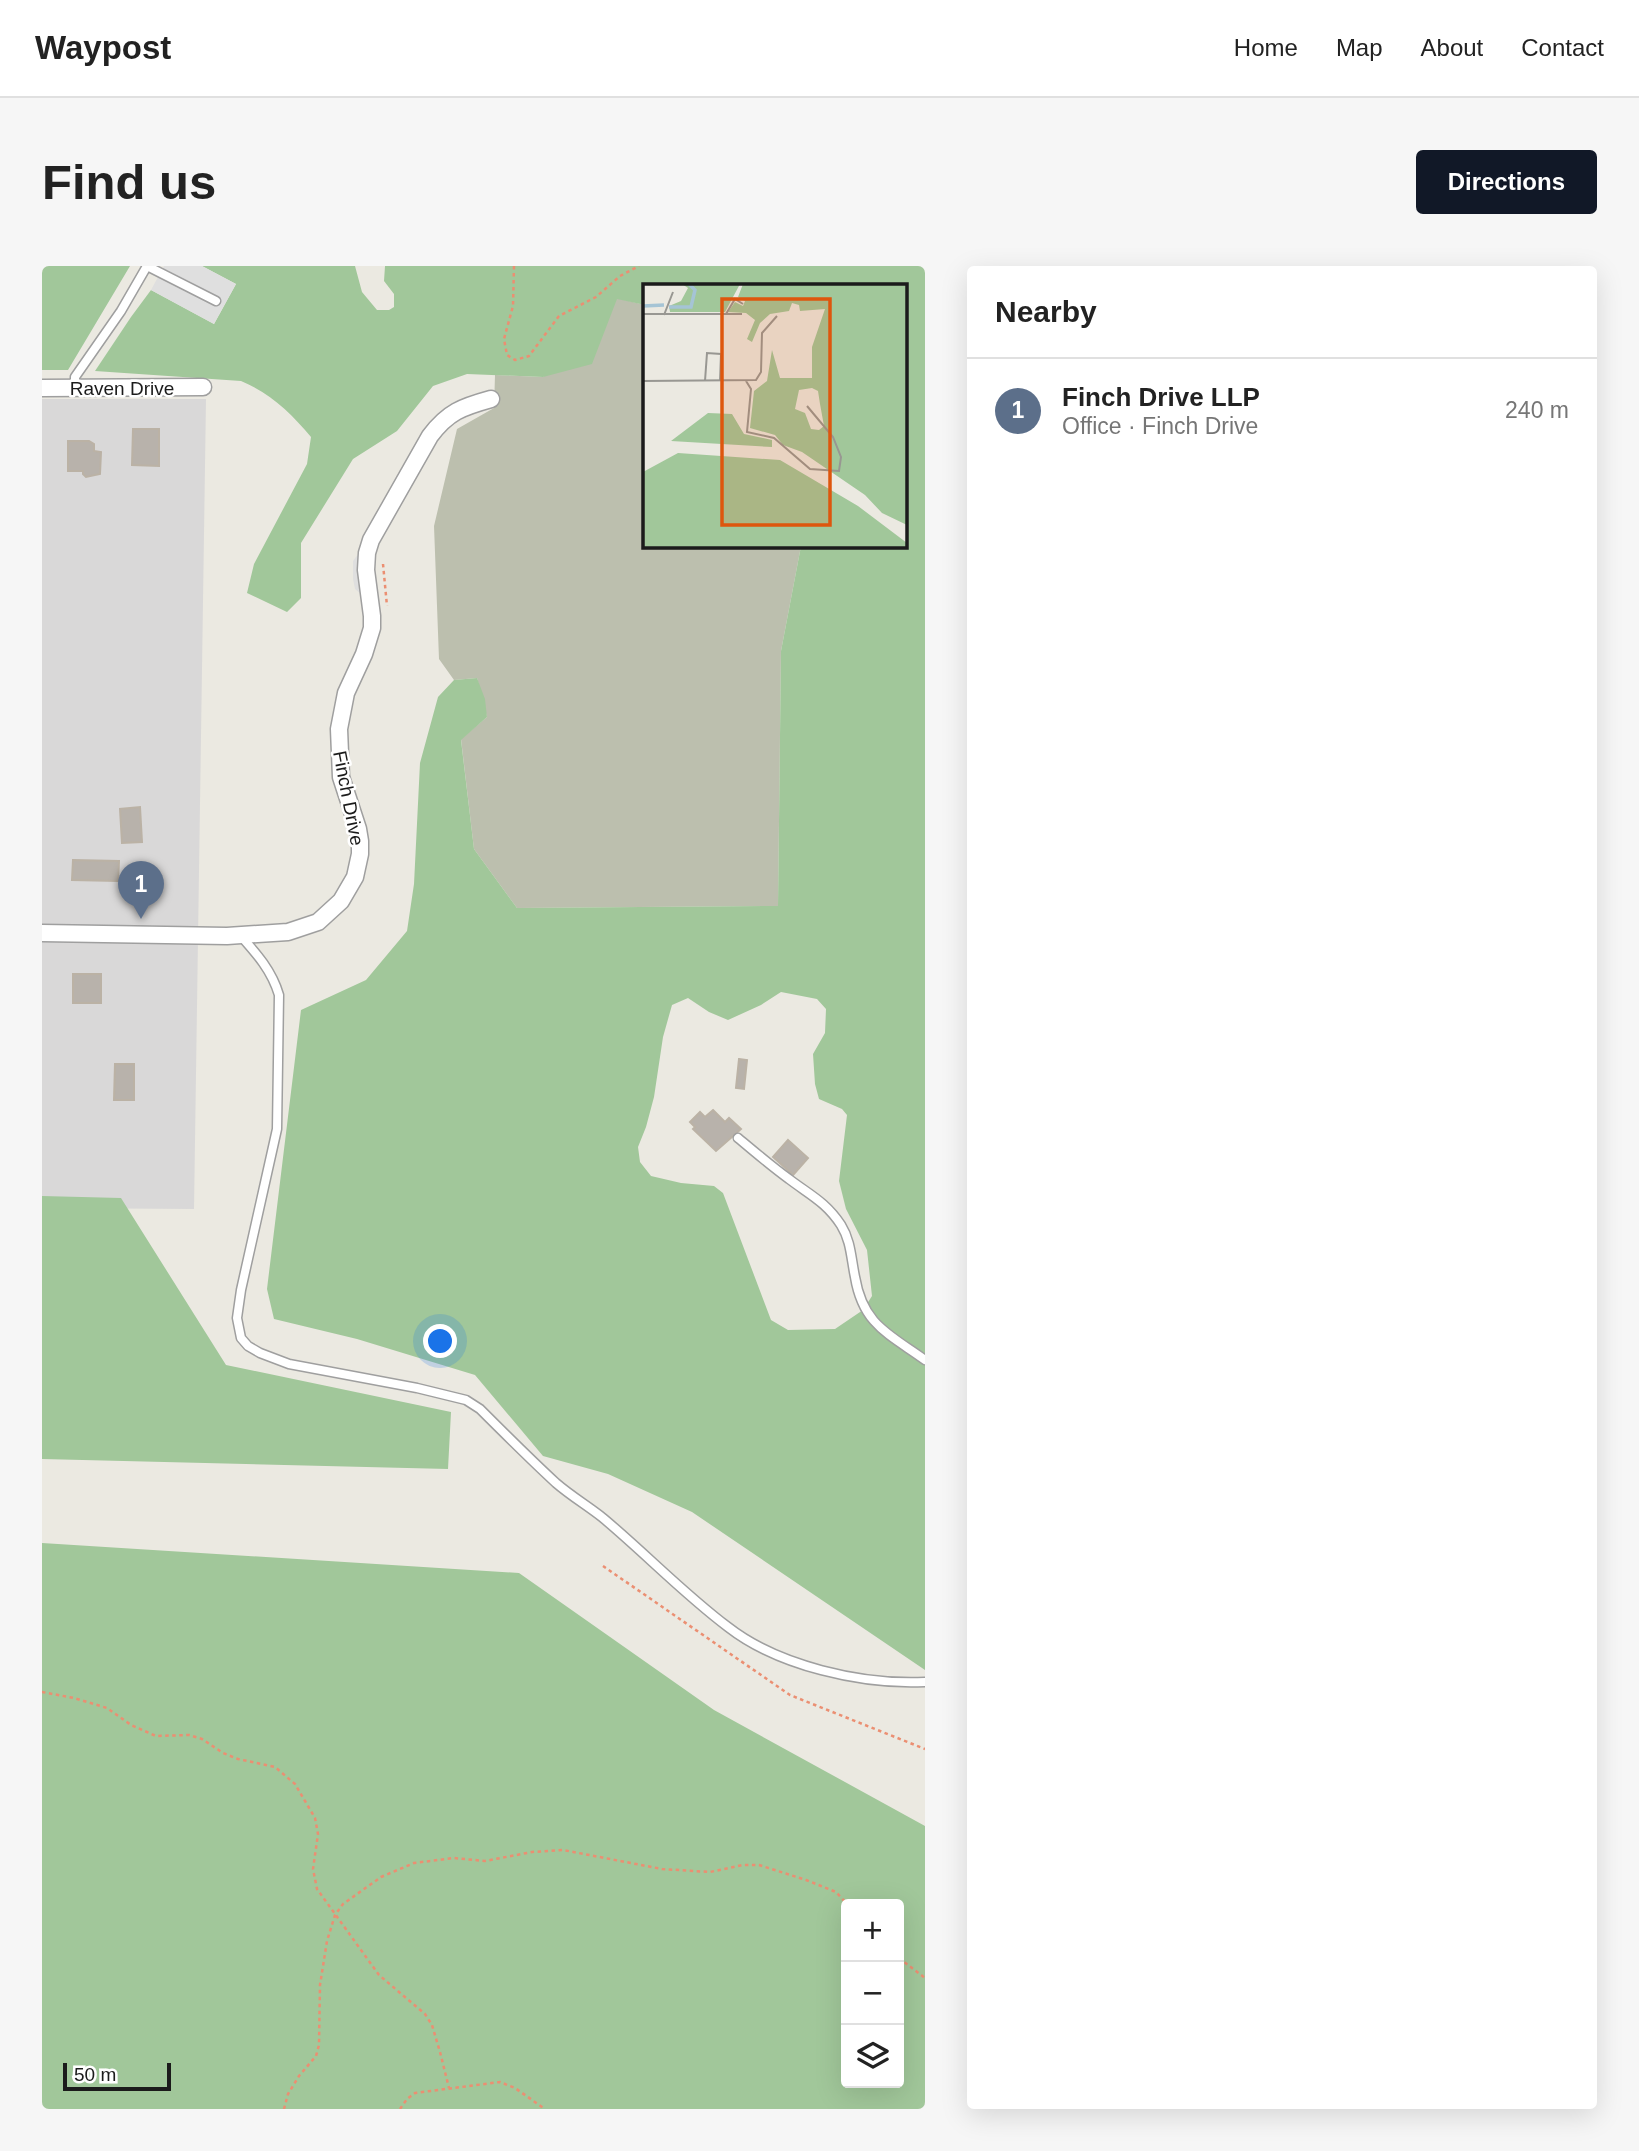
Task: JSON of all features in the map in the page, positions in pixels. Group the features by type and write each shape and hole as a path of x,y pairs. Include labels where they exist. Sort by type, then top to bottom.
{"street":[{"name":"Raven Drive","path":"42,388 203,387"},
{"name":"Finch Drive","path":"42,933 240,935 288,932 318,922 332,911 349,889 358,866 360,841 341,777 339,729 346,693 364,654 372,628 366,570 371,540 408,472 439,424 462,407 491,399"}],"lane":[{"path":"75,388 75,377 121,311 147,266 216,301"},
{"path":"240,935 274,979 279,995 277,1129 237,1318 241,1338 248,1346 289,1364 466,1400 480,1409 558,1485 603,1518 653,1565 730,1629 763,1649 808,1667 851,1676 925,1682"},
{"path":"738,1138 806,1192 826,1204 842,1227 852,1250 860,1301 874,1322 889,1337 925,1360"}],"path":[{"path":"514,266 513,306 504,338 507,355 515,360 529,356 559,316 596,297 620,276 639,266"},
{"path":"383,564 387,617"},
{"path":"603,1566 790,1695 925,1749"},
{"path":"42,1692 107,1708 131,1725 156,1736 189,1735 202,1738 223,1753 238,1759 275,1767 295,1784 315,1818 318,1834 313,1869 317,1889 379,1975 425,2014 432,2025 449,2088"},
{"path":"284,2109 288,2094 316,2056 319,2045 320,1985 327,1941 335,1914 343,1904 381,1877 414,1863 454,1858 485,1861 532,1852 563,1850 662,1869 710,1872 743,1865 759,1866 806,1880 836,1892 842,1899"},
{"path":"904,1962 925,1978"},
{"path":"400,2109 415,2092 500,2082 515,2088 545,2109"}],"shaded area":[{"path":"164,266 202,266 236,284 214,324 151,290"},
{"path":"617,298 643,304 643,548 801,548 781,651 778,906 517,908 474,849 461,739 487,717 477,678 454,680 439,659 434,526 457,429 494,408 495,375 543,377"},
{"path":"42,399 206,399 194,1209 42,1208"},
{"path":"359,553 361,594 355,589 353,579 353,561"}],"green space":[{"path":"42,266 130,266 68,370 42,370"},
{"path":"202,266 355,266 362,292 377,310 389,310 394,307 394,294 384,281 385,266 925,266 925,1670 692,1512 608,1474 543,1456 475,1375 357,1339 274,1319 267,1289 301,1010 366,980 407,931 414,884 420,763 438,697 454,680 477,678 485,699 487,717 461,740 474,849 517,908 778,906 781,651 801,548 908,548 908,284 643,284 643,305 617,299 592,364 543,377 467,374 433,386 397,431 353,459 301,543 301,598 287,612 247,593 254,564 307,464 311,437 279,404 241,381 95,371 151,290 214,324 236,284","holes":["781,992 817,999 826,1009 825,1033 813,1054 815,1084 819,1099 842,1109 847,1115 839,1181 846,1209 867,1250 872,1296 863,1310 835,1329 788,1330 771,1320 723,1193 714,1186 681,1183 651,1176 640,1162 638,1147 654,1097 663,1037 672,1005 688,998 709,1012 728,1020 761,1005"]},
{"path":"42,1196 121,1198 226,1365 451,1412 448,1469 42,1459"},
{"path":"42,1543 519,1573 714,1710 925,1826 925,2109 42,2109"}],"building":[{"path":"133,429 159,429 159,466 132,465"},
{"path":"68,441 89,441 94,444 94,451 101,452 100,474 86,477 83,471 68,471"},
{"path":"140,807 142,842 122,843 120,809"},
{"path":"73,860 119,861 118,881 72,880"},
{"path":"73,974 101,974 101,1003 73,1003"},
{"path":"739,1059 747,1060 744,1089 736,1088"},
{"path":"115,1064 134,1064 134,1100 114,1100"},
{"path":"713,1110 725,1122 729,1118 741,1129 716,1151 693,1129 695,1127 690,1122 700,1112 705,1117"},
{"path":"788,1140 808,1158 793,1175 773,1157"}],"place":[{"name":"Finch Drive LLP","path":"141,919"}]}
